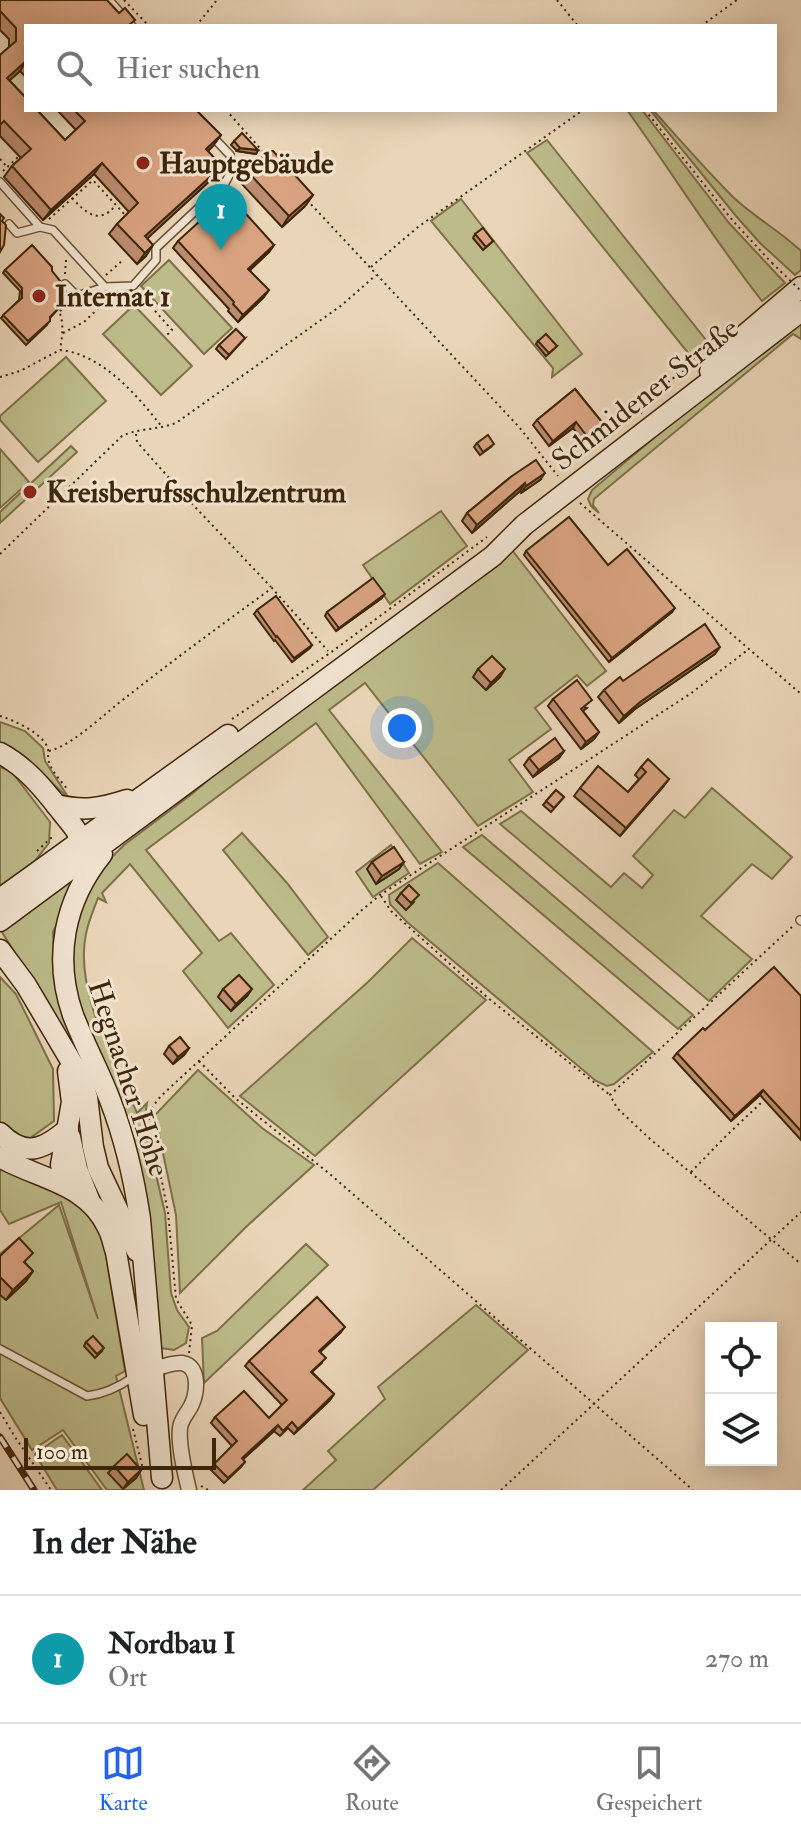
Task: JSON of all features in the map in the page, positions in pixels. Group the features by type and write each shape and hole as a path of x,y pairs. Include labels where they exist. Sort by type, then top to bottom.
{"main road":[{"path":"692,397 715,364 741,338 801,289"},
{"name":"Schmidener Straße","path":"0,899 37,861 79,841 335,660 493,556 566,486 692,397 801,311"},
{"name":"Schmidener Straße","path":"0,921 122,830 335,660"},
{"path":"0,753 34,778 76,831 79,841 77,863"},
{"name":"Schmidener Straße","path":"56,805 92,809 144,794"},
{"path":"37,861 57,838 56,805"},
{"name":"Hegnacher Höhe","path":"122,830 89,870 77,892 68,915 62,962 74,1016 110,1099 128,1153 140,1219 144,1373"},
{"name":"Hegnacher Höhe","path":"2,952 45,1016 81,1078 98,1168 143,1265"},
{"name":"Hegnacher Höhe","path":"62,1048 70,1078 72,1102 61,1165 66,1185"},
{"path":"0,1133 18,1148 37,1149 53,1142 68,1129"},
{"name":"Hegnacher Höhe","path":"68,1129 77,1169 90,1202 108,1228 116,1252 144,1373 157,1481"},
{"name":"Hegnacher Höhe","path":"0,1157 66,1185 90,1202"}],"street":[{"path":"144,1373 176,1364 193,1370 196,1379 194,1395 179,1431 189,1490"}],"lane":[{"path":"109,0 130,24"},
{"path":"65,284 77,296 106,285 133,286 156,260 156,248 225,183 232,170 230,155 209,133"},
{"path":"0,182 40,227"},
{"path":"9,224 17,233 40,227 53,230 106,285"},
{"path":"0,1349 87,1396 121,1385 144,1373"}],"path":[{"path":"124,0 147,24"},
{"path":"198,24 217,0"},
{"path":"557,0 576,24"},
{"path":"704,24 737,0"},
{"path":"228,112 267,157"},
{"path":"370,268 418,227 580,112"},
{"path":"647,112 733,221 801,289"},
{"path":"39,116 51,125 54,134"},
{"path":"3,171 19,156"},
{"path":"0,159 8,167"},
{"path":"84,171 126,216"},
{"path":"40,227 92,180"},
{"path":"72,198 83,210 98,216 113,210 116,205"},
{"path":"307,201 519,427 576,499 801,694"},
{"path":"313,215 318,212"},
{"path":"65,284 66,258"},
{"path":"63,333 95,314 111,296 106,285 123,260"},
{"path":"0,554 122,436 176,423 342,305 377,275"},
{"path":"133,286 172,330 165,337"},
{"path":"60,350 63,333 62,320 57,311 77,296"},
{"path":"0,377 20,371 60,350 88,359 115,376 134,393 163,428"},
{"path":"136,432 137,442 335,660"},
{"path":"222,726 335,660 490,535"},
{"path":"49,751 59,749 272,588"},
{"path":"188,1366 192,1325 176,1299 168,1212 149,1117 153,1106 380,895 690,694 749,649"},
{"path":"0,716 29,729 44,742 49,751 47,760 54,772 74,798 92,803 92,809"},
{"path":"37,861 51,838 57,838"},
{"path":"380,895 391,911 488,998 610,1095 617,1108 690,1173 801,1264"},
{"path":"610,1095 800,920"},
{"path":"199,1061 235,1098 331,1175 693,1490"},
{"path":"690,1173 763,1101"},
{"path":"501,1490 801,1212"},
{"path":"0,1412 51,1490"},
{"path":"131,1421 157,1481"}],"shaded area":[{"path":"628,112 644,112 729,223 785,283 762,301"},
{"path":"652,112 733,197 801,251 801,270 795,275 736,216"},
{"path":"547,140 710,345 693,359 527,153"},
{"path":"461,199 582,354 552,377 553,368 431,221"},
{"path":"169,260 232,328 204,354 141,286"},
{"path":"134,305 192,366 161,395 103,334"},
{"path":"801,320 801,339 793,334 594,499 593,505 599,513 591,506 588,499 592,490"},
{"path":"66,357 106,401 38,462 0,420 0,416"},
{"path":"71,446 77,452 0,523 0,512"},
{"path":"0,449 29,482 0,508"},
{"path":"441,511 467,546 390,604 363,565"},
{"path":"512,550 606,671 587,686 577,675 535,708 551,729 509,760 533,792 478,826 365,683 329,710 442,852 420,864 316,723 146,850 219,941 231,933 274,985 228,1028 183,971 202,953 130,864 102,893 106,902 98,898 86,934 86,979 99,1026 137,1113 147,1103 144,1123 165,1213 171,1293 177,1310 189,1327 186,1343 174,1350 161,1348 155,1336 148,1224 80,1013 70,951 72,927 98,871 124,845 192,794 246,747"},
{"path":"0,722 25,731 43,748 45,761 70,800 37,768 0,747"},
{"path":"0,767 12,772 50,822 49,843 34,862 0,890"},
{"path":"712,788 792,857 772,879 752,864 701,916 752,959 709,1001 500,824 521,811 611,887 624,873 642,888 653,875 633,856 674,810 685,818"},
{"path":"242,833 287,883 328,937 308,955 223,850"},
{"path":"482,835 693,1015 678,1029 463,847"},
{"path":"391,845 409,873 373,897 356,872"},
{"path":"438,863 653,1052 614,1084 607,1086 596,1081 407,922 390,904 389,895"},
{"path":"85,866 53,932 56,992 78,1053 0,929"},
{"path":"412,938 486,1000 315,1156 240,1096 368,982"},
{"path":"0,977 16,994 53,1069 54,1121 26,1141 0,1125"},
{"path":"198,1070 262,1128 314,1165 180,1293 176,1215 155,1115"},
{"path":"0,1164 77,1202 103,1238 125,1371 116,1376 144,1490 107,1490 63,1430 32,1450 0,1398 0,1254 59,1205 98,1319 61,1202 9,1224 0,1210"},
{"path":"306,1244 328,1265 204,1383 202,1338 217,1331"},
{"path":"476,1305 528,1350 373,1490 303,1490 336,1460 328,1451 385,1399 378,1387"},
{"path":"62,1435 102,1490 57,1490 35,1454"}],"building":[{"name":"Hauptgebäude","path":"0,0 107,0 119,13 125,8 135,20 130,24 24,24 24,63 7,78 24,96 24,112 39,112 65,140 85,121 76,112 198,112 221,135 206,149 222,166 145,236 153,245 145,253 117,224 138,203 102,163 51,210 12,166 31,149 4,121 0,125 0,55 16,41 16,28 0,11"},
{"path":"242,133 258,150 240,148 234,141"},
{"path":"269,151 273,151 313,195 289,216 247,171"},
{"path":"225,198 237,204 274,245 248,269 269,290 243,315 178,241"},
{"path":"0,214 6,225 0,252"},
{"path":"483,228 493,241 486,247 475,234"},
{"name":"Internat 1","path":"32,245 61,282 58,309 28,341 3,315 22,298 22,288 5,270"},
{"path":"131,290 139,298 131,306 123,297"},
{"path":"236,329 245,338 229,355 219,345"},
{"path":"546,334 557,346 549,353 538,341"},
{"path":"575,389 606,427 590,440 576,422 553,441 537,420"},
{"path":"488,435 494,444 483,452 477,443"},
{"path":"536,460 545,473 526,486 525,483 477,525 467,513"},
{"path":"569,517 608,565 627,549 675,608 612,658 526,551"},
{"path":"373,578 385,594 339,628 327,612"},
{"path":"276,596 312,645 294,658 257,610"},
{"path":"705,624 720,647 624,716 604,690 620,677 623,681"},
{"path":"492,656 505,669 491,683 478,669"},
{"path":"577,680 592,700 581,709 599,732 586,742 553,699"},
{"path":"555,738 564,751 539,770 529,758"},
{"path":"648,759 669,779 626,828 580,788 598,766 628,792 646,772 641,767"},
{"path":"556,790 564,797 554,808 546,801"},
{"path":"394,847 404,862 382,876 372,862"},
{"path":"409,885 419,895 411,903 401,893"},
{"path":"774,967 801,996 801,1131 763,1090 735,1116 677,1053"},
{"path":"239,975 252,989 236,1004 223,989"},
{"path":"180,1037 189,1048 178,1057 169,1046"},
{"path":"19,1238 33,1253 24,1262 33,1271 13,1290 0,1277 0,1256"},
{"path":"317,1297 345,1327 319,1351 326,1358 311,1372 334,1394 298,1429 292,1422 283,1431 278,1425 242,1458 245,1462 228,1478 214,1464 237,1441 215,1417 244,1391 269,1418 287,1400 249,1361"},
{"path":"93,1336 104,1348 97,1354 86,1342"},
{"path":"127,1454 141,1470 128,1482 114,1466"}],"railway":[{"path":"0,1437 34,1490"}],"place":[{"name":"Hauptgebäude","path":"143,163"},
{"name":"Nordbau I","path":"221,250"},
{"name":"Internat 1","path":"39,296"},
{"name":"Kreisberufsschulzentrum","path":"30,492"}]}
